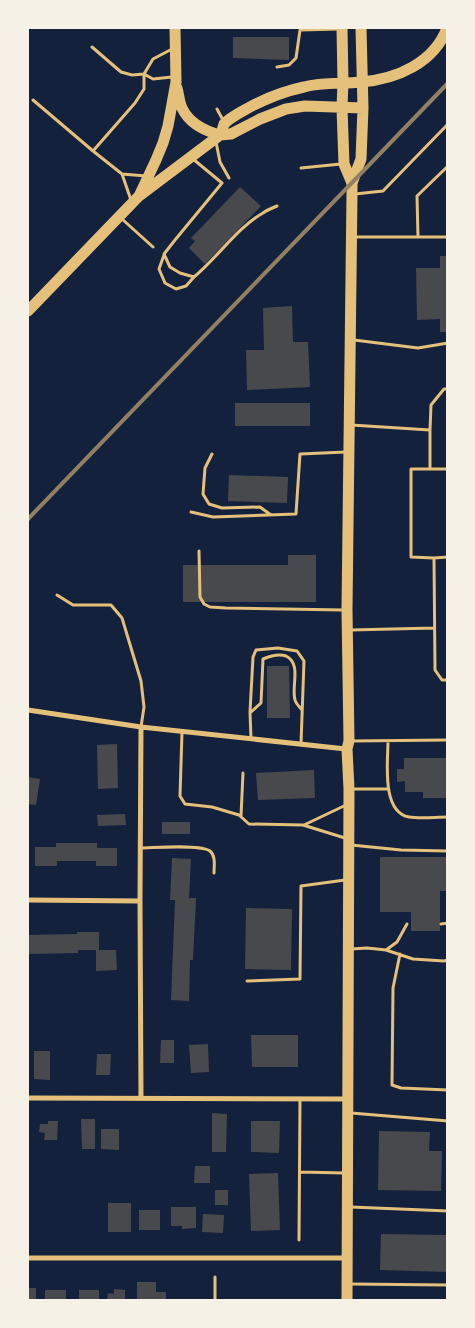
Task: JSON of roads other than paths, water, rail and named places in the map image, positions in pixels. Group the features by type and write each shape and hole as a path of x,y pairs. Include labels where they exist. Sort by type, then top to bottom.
{"main road":[{"path":"175,28 176,79 182,108 201,128 218,137"},
{"path":"342,28 344,164 352,188"},
{"path":"346,1300 351,237 352,188 361,159 363,108 361,28"},
{"path":"362,61 370,28"},
{"path":"218,137 225,124 251,107 284,92 305,86 362,82 392,76 410,69 429,56 437,47 447,28"},
{"path":"136,200 163,143 168,126 176,79"},
{"path":"28,311 136,200 218,137 231,134 260,119 286,109 305,106 363,108"}],"street":[{"path":"28,710 141,727 301,744 348,745"},
{"path":"141,727 141,1098"},
{"path":"28,900 140,901"},
{"path":"28,1098 348,1099"},
{"path":"28,1258 346,1258"}],"lane":[{"path":"277,67 289,65 296,58 300,30 342,28"},
{"path":"92,47 121,72 132,75 144,74 153,79 176,79"},
{"path":"93,151 135,103 144,89 144,74 153,58 175,48"},
{"path":"32,100 122,174 136,200"},
{"path":"217,109 225,124"},
{"path":"352,188 382,190 448,124"},
{"path":"218,137 220,162 229,178"},
{"path":"191,157 222,183 164,254 159,269 165,283 176,288 186,286 247,225 262,213 277,206"},
{"path":"302,168 344,164"},
{"path":"418,237 417,196 448,166"},
{"path":"122,174 148,176"},
{"path":"119,217 153,247"},
{"path":"351,237 448,237"},
{"path":"164,254 170,267 180,273 194,277"},
{"path":"350,340 418,348 448,344"},
{"path":"430,469 431,405 444,389 448,389"},
{"path":"350,425 430,430"},
{"path":"191,512 213,517 296,514 300,454 349,452"},
{"path":"212,454 205,468 203,494 209,504 222,508 260,507 271,515"},
{"path":"448,469 411,469 411,557 448,557"},
{"path":"199,551 200,597 204,604 210,607 348,610"},
{"path":"434,558 435,670 442,680 448,680"},
{"path":"57,595 73,604 111,606 122,618 141,681 144,707 141,727"},
{"path":"348,630 434,628"},
{"path":"252,739 250,712 253,657 256,650 278,648 297,650 304,661 301,744"},
{"path":"250,712 261,703 263,660 272,655 283,655 291,659 295,666 295,701 302,711"},
{"path":"182,731 180,796 185,804 212,807 239,815 249,824 304,825 348,842 401,850 448,851"},
{"path":"348,745 388,741 448,740"},
{"path":"388,741 388,789 395,808 401,814 409,817 448,817"},
{"path":"241,816 243,773"},
{"path":"348,789 388,789"},
{"path":"304,825 348,804"},
{"path":"140,848 198,847 210,850 214,856 214,873"},
{"path":"247,981 300,979 301,886 348,879"},
{"path":"441,924 448,923"},
{"path":"386,950 398,942 407,924"},
{"path":"348,950 367,948 386,950 413,959 448,960"},
{"path":"400,954 393,988 392,1085 401,1088 448,1090"},
{"path":"299,1240 300,1099"},
{"path":"347,1113 448,1121"},
{"path":"300,1172 347,1173"},
{"path":"347,1207 448,1211"},
{"path":"215,1277 215,1300"},
{"path":"346,1284 448,1285"}],"railway":[{"path":"28,519 448,83"}]}
